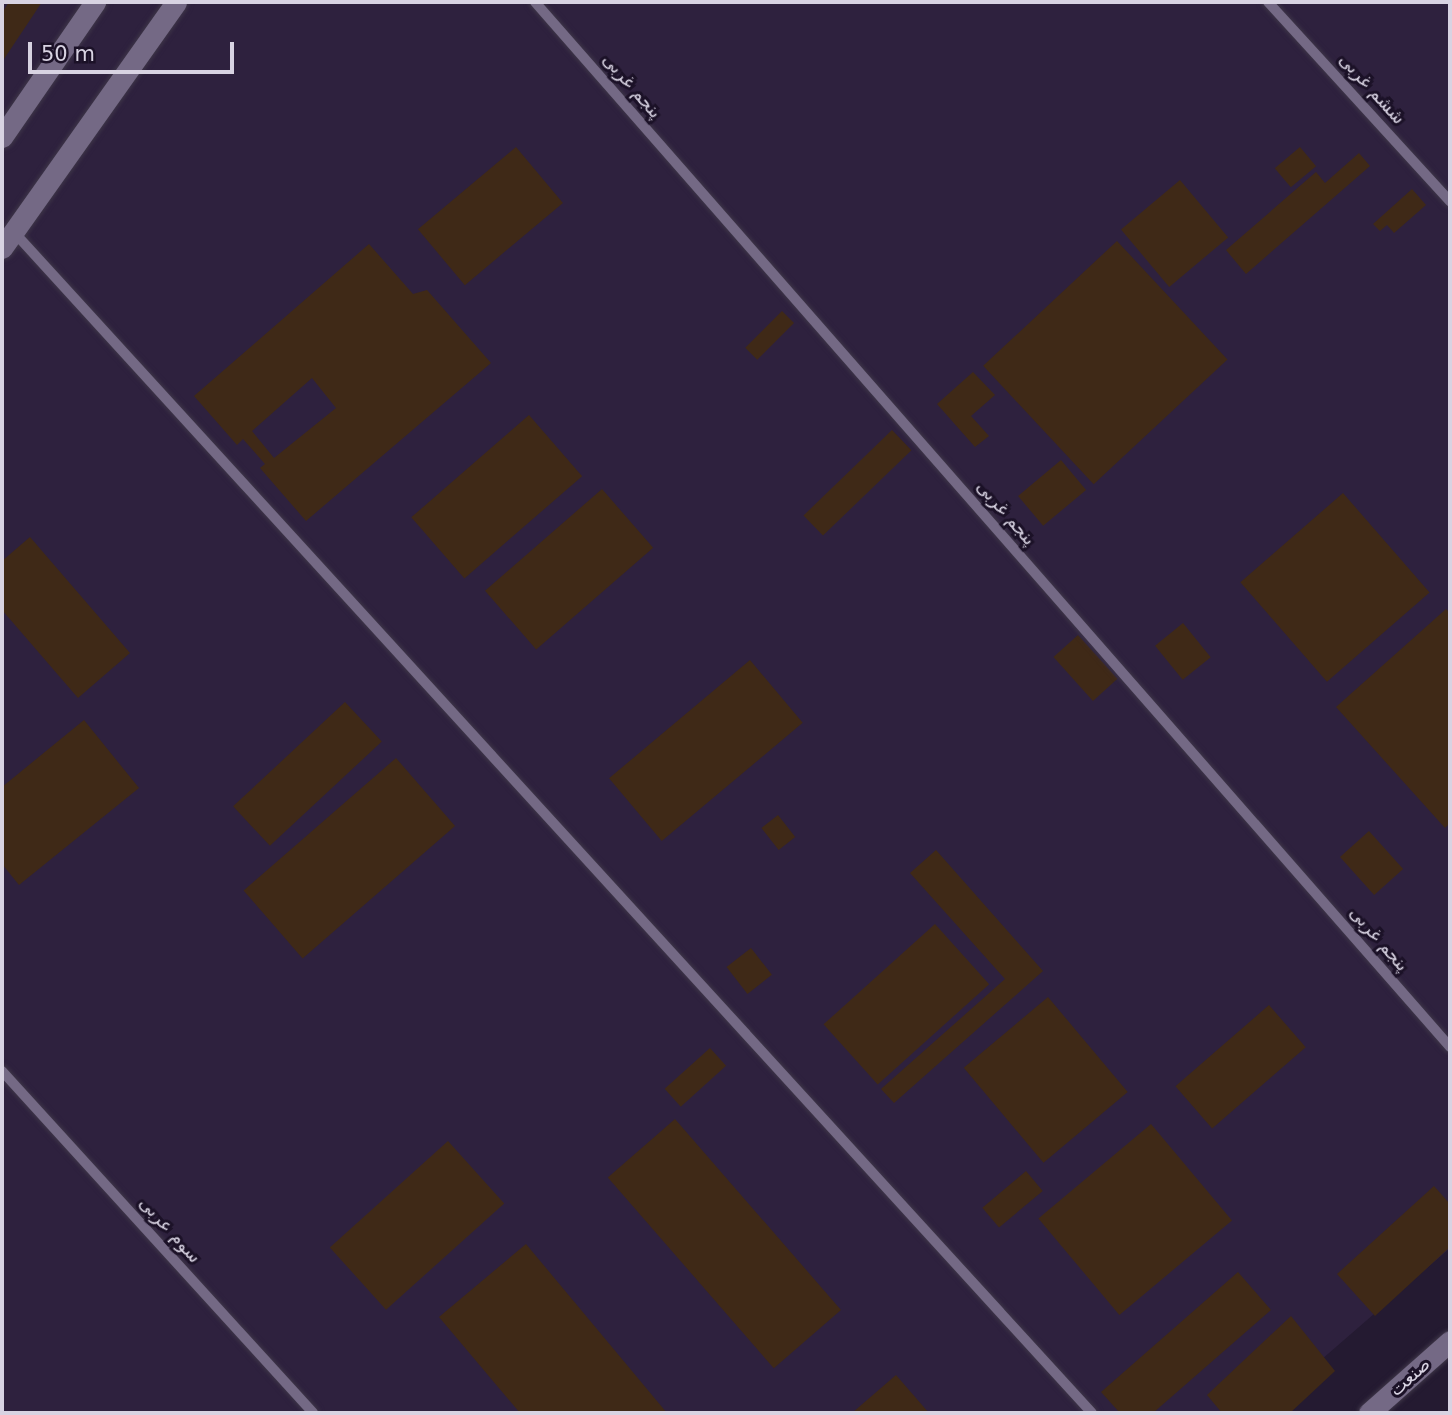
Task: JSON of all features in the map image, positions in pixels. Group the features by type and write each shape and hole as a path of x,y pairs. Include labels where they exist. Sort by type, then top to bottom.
{"main road":[{"path":"2,137 95,2"},
{"path":"8,239 176,2"},
{"name":"صنعت","path":"1369,1413 1450,1341"}],"lane":[{"name":"پنجم غربی","path":"535,2 1450,1047"},
{"name":"ششم غربی","path":"1268,2 1450,201"},
{"path":"8,239 1092,1413"},
{"name":"سوم عربی","path":"2,1071 313,1413"}],"shaded area":[{"path":"2,2 1450,2 1450,1248 1260,1413 2,1413"}],"building":[{"path":"9,2 42,2 2,62 2,13"},
{"path":"516,147 563,203 465,285 418,229"},
{"path":"1300,147 1316,166 1291,187 1275,168"},
{"path":"1359,153 1370,166 1246,274 1226,250 1316,172 1325,183"},
{"path":"1180,180 1228,237 1169,287 1121,229"},
{"path":"1412,189 1426,205 1394,233 1387,225 1380,231 1373,224"},
{"path":"1117,241 1227,359 1094,484 983,366"},
{"path":"369,244 413,294 427,290 491,363 306,521 260,468 265,464 243,439 237,445 194,396","holes":["312,378 336,408 274,458 252,431"]},
{"path":"782,311 794,323 757,360 745,348"},
{"path":"973,372 995,395 971,416 989,436 975,447 937,404"},
{"path":"529,415 582,476 464,578 411,517"},
{"path":"892,430 911,450 823,536 804,515"},
{"path":"1061,460 1086,490 1043,526 1018,496"},
{"path":"602,489 653,548 536,650 485,591"},
{"path":"1343,493 1430,593 1327,682 1240,582"},
{"path":"30,537 130,653 78,698 2,610 2,561"},
{"path":"1446,609 1450,613 1450,823 1445,828 1336,707"},
{"path":"1183,623 1211,657 1183,680 1155,646"},
{"path":"1078,635 1117,679 1093,701 1053,657"},
{"path":"750,660 803,723 662,841 609,778"},
{"path":"345,702 382,741 270,846 233,806"},
{"path":"84,720 139,788 19,885 2,864 2,787"},
{"path":"396,758 455,826 303,958 244,891"},
{"path":"778,815 795,837 779,850 761,828"},
{"path":"1369,831 1403,869 1374,895 1340,857"},
{"path":"936,850 1043,971 894,1103 881,1089 1005,979 910,873"},
{"path":"935,924 989,984 878,1085 824,1024"},
{"path":"751,948 772,975 748,994 727,967"},
{"path":"1048,997 1128,1092 1043,1163 964,1068"},
{"path":"1269,1005 1306,1047 1212,1129 1175,1086"},
{"path":"710,1048 726,1066 681,1107 665,1089"},
{"path":"675,1119 841,1310 774,1368 608,1177"},
{"path":"1151,1124 1232,1221 1119,1315 1038,1218"},
{"path":"448,1141 504,1203 386,1310 330,1247"},
{"path":"1026,1171 1043,1191 999,1228 982,1208"},
{"path":"1434,1186 1450,1204 1450,1247 1375,1316 1337,1274"},
{"path":"526,1244 667,1413 520,1413 439,1317"},
{"path":"1238,1272 1271,1310 1153,1413 1120,1413 1101,1392"},
{"path":"1291,1316 1335,1371 1290,1413 1222,1413 1207,1395"},
{"path":"896,1375 929,1413 852,1413"}]}
